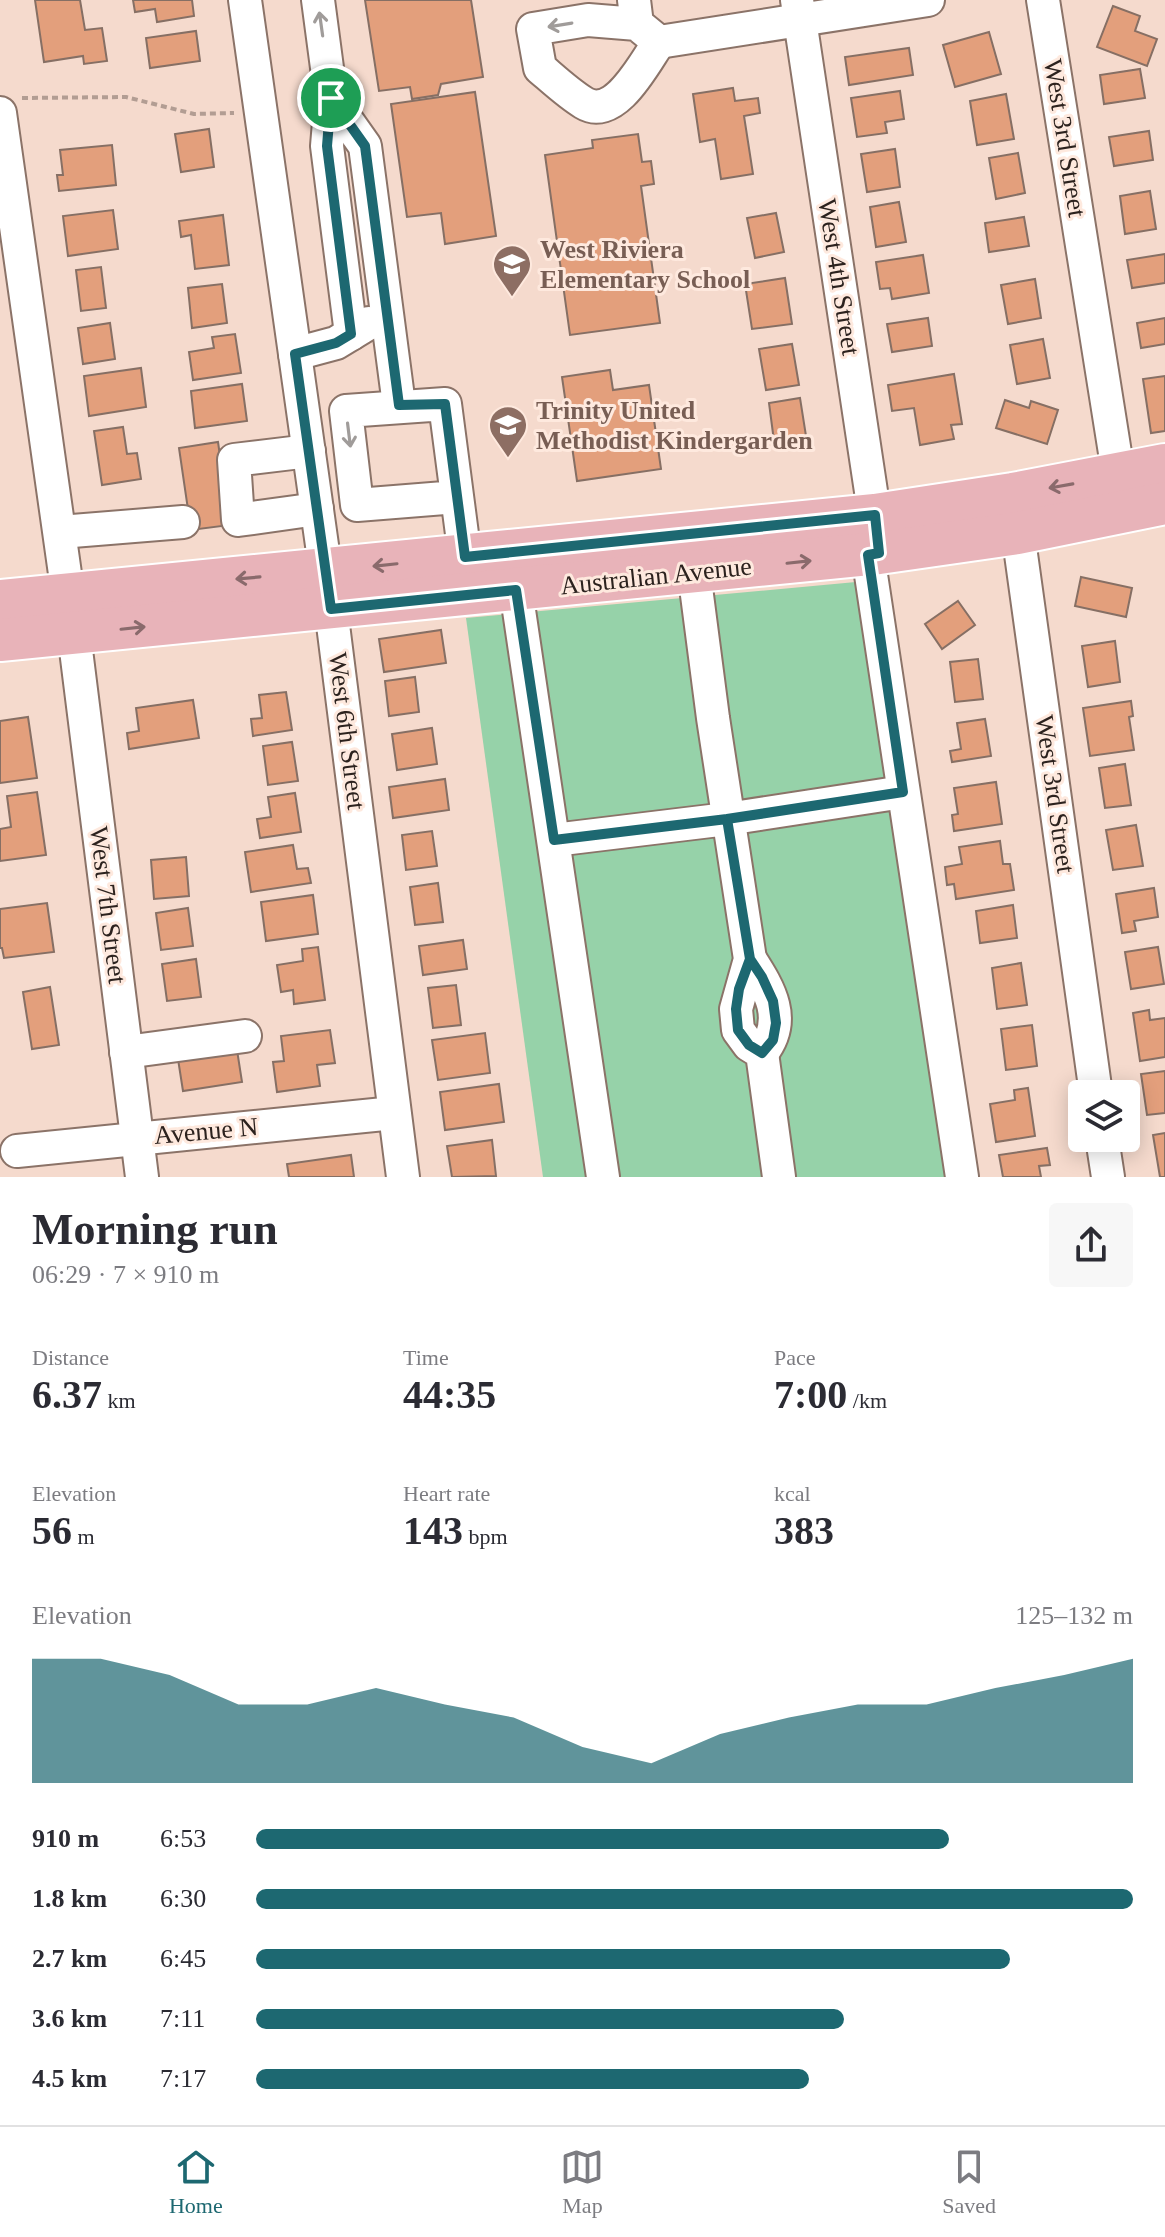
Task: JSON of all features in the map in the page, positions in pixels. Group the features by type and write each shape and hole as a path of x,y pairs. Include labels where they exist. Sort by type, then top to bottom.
{"main road":[{"name":"Australian Avenue","path":"1121,494 1165,465"},
{"name":"Australian Avenue","path":"0,640 71,614 329,590 516,590 694,572 1121,494 1165,503"},
{"name":"Australian Avenue","path":"329,590 465,557 874,541"},
{"name":"Australian Avenue","path":"0,601 71,614"}],"street":[{"name":"West 6th Street","path":"245,0 329,590 403,1177"},
{"path":"318,0 331,98 327,146 351,334"},
{"path":"651,26 928,0"},
{"name":"West 3rd Street","path":"1043,0 1121,494"},
{"name":"West 4th Street","path":"799,10 874,541 903,792 962,1177"},
{"path":"331,98 365,146 399,405"},
{"name":"West 7th Street","path":"11,105 60,532 142,1177"},
{"path":"295,354 336,343 387,313"},
{"path":"457,497 357,505 346,411 445,404 465,557"},
{"path":"309,451 234,460 238,520 317,509"},
{"name":"West 3rd Street","path":"1016,514 1094,1080"},
{"path":"60,532 183,522"},
{"path":"694,572 727,819 750,959 739,989 738,1030 749,1045 762,1053 779,1177"},
{"path":"516,590 603,1177"},
{"path":"554,840 727,819 903,792"},
{"path":"126,1052 245,1036"},
{"name":"Avenue N","path":"17,1151 394,1113"},
{"path":"1104,1152 1108,1177"}],"path":[{"path":"11,105 126,97 194,114 236,113"}],"green space":[{"path":"888,579 973,1177 543,1177 466,618"}],"building":[{"path":"35,0 80,0 85,30 102,28 107,61 84,64 83,56 44,62"},
{"path":"133,0 192,0 194,16 157,22 155,9 135,12"},
{"path":"365,0 471,0 483,77 441,84 438,95 412,99 410,87 379,91"},
{"path":"1113,6 1140,16 1135,31 1157,39 1147,66 1097,47"},
{"path":"196,31 200,61 150,68 146,38"},
{"path":"989,32 1001,74 955,87 943,45"},
{"path":"909,48 913,75 849,85 845,57"},
{"path":"1140,69 1145,98 1104,104 1100,75"},
{"path":"733,88 735,101 758,98 760,113 744,116 753,174 721,179 715,139 700,142 693,94"},
{"path":"900,91 904,119 885,122 887,133 857,137 851,98"},
{"path":"475,92 496,236 445,244 441,213 407,217 391,104"},
{"path":"1006,94 1014,139 977,145 970,101"},
{"path":"209,129 214,167 181,172 175,134"},
{"path":"1149,131 1153,160 1114,166 1109,137"},
{"path":"638,134 642,162 651,161 654,184 641,186 660,323 570,335 545,155 593,148 592,140"},
{"path":"112,145 116,185 59,191 57,175 63,175 60,150"},
{"path":"895,149 900,187 867,192 861,154"},
{"path":"1018,153 1025,193 996,199 989,158"},
{"path":"1150,191 1156,229 1125,234 1120,196"},
{"path":"899,202 906,242 876,247 870,207"},
{"path":"113,210 118,249 68,256 63,216"},
{"path":"776,213 784,252 755,258 747,218"},
{"path":"223,215 229,265 195,269 191,235 181,237 179,221"},
{"path":"1024,217 1029,246 989,252 985,223"},
{"path":"1165,254 1165,283 1132,288 1127,260"},
{"path":"923,255 929,293 892,299 890,288 880,289 876,262"},
{"path":"101,267 106,308 81,311 76,270"},
{"path":"785,278 792,324 752,329 745,284"},
{"path":"1035,279 1041,318 1008,324 1001,285"},
{"path":"222,284 227,323 192,328 188,288"},
{"path":"928,318 932,346 892,352 887,324"},
{"path":"1165,318 1165,344 1141,348 1137,323"},
{"path":"110,323 115,359 83,364 78,328"},
{"path":"235,334 241,373 193,380 189,352 214,348 212,337"},
{"path":"1043,339 1050,378 1017,384 1010,345"},
{"path":"792,344 799,385 766,390 759,349"},
{"path":"141,368 146,407 89,416 84,376"},
{"path":"610,370 613,390 649,385 661,469 577,481 562,377"},
{"path":"954,374 962,424 951,425 954,439 920,445 914,408 892,411 888,385"},
{"path":"1165,376 1165,431 1151,433 1143,379"},
{"path":"242,384 247,421 195,428 191,391"},
{"path":"800,398 806,436 774,441 769,403"},
{"path":"1005,400 1029,408 1031,401 1058,410 1047,444 996,428"},
{"path":"123,427 127,454 137,453 141,479 102,485 94,431"},
{"path":"218,442 230,525 191,530 179,448"},
{"path":"1081,577 1132,588 1126,617 1075,606"},
{"path":"958,601 975,625 942,649 925,624"},
{"path":"441,630 446,663 384,672 379,639"},
{"path":"1115,641 1120,682 1088,687 1082,646"},
{"path":"978,659 983,699 955,702 950,662"},
{"path":"415,677 419,712 389,716 385,681"},
{"path":"286,692 292,730 253,736 251,719 262,718 259,695"},
{"path":"193,700 199,738 129,749 127,733 139,731 136,708"},
{"path":"1131,701 1133,716 1129,717 1134,750 1090,756 1083,708"},
{"path":"28,717 37,778 0,783 0,721"},
{"path":"985,719 991,756 952,762 950,751 961,749 957,723"},
{"path":"432,728 437,764 397,770 392,734"},
{"path":"292,742 298,781 268,785 263,746"},
{"path":"1125,764 1131,805 1105,808 1099,768"},
{"path":"445,779 449,810 393,818 389,787"},
{"path":"996,782 1002,824 954,831 952,815 958,814 954,788"},
{"path":"37,792 46,855 0,861 0,829 11,827 7,796"},
{"path":"295,793 301,832 260,838 257,819 271,817 268,797"},
{"path":"1136,825 1143,866 1113,870 1106,830"},
{"path":"432,831 437,866 406,870 402,835"},
{"path":"1000,841 1003,864 1010,864 1014,890 956,899 954,884 947,885 945,867 962,864 959,847"},
{"path":"293,845 297,869 308,868 311,883 251,892 245,852"},
{"path":"186,857 189,896 154,899 151,860"},
{"path":"438,883 443,922 415,925 410,887"},
{"path":"1154,888 1158,917 1134,921 1136,931 1122,933 1116,894"},
{"path":"313,895 318,934 266,941 261,902"},
{"path":"47,903 54,952 4,958 0,948 0,909"},
{"path":"1013,905 1017,938 980,943 976,911"},
{"path":"188,908 193,946 161,950 156,913"},
{"path":"463,940 467,969 423,975 419,946"},
{"path":"318,947 325,1000 294,1004 293,990 281,992 277,965 303,961 302,949"},
{"path":"1158,947 1164,984 1131,989 1125,952"},
{"path":"196,959 201,997 167,1001 162,964"},
{"path":"1021,963 1027,1005 997,1009 992,968"},
{"path":"456,985 461,1025 433,1028 428,988"},
{"path":"50,987 59,1045 32,1049 23,992"},
{"path":"1149,1010 1150,1020 1165,1018 1165,1057 1140,1061 1133,1013"},
{"path":"1032,1025 1037,1066 1006,1070 1001,1029"},
{"path":"330,1030 335,1063 317,1065 320,1086 277,1092 273,1062 284,1061 281,1036"},
{"path":"485,1033 490,1073 438,1080 432,1040"},
{"path":"237,1050 242,1082 183,1091 178,1059"},
{"path":"1165,1071 1165,1113 1147,1115 1141,1074"},
{"path":"499,1084 504,1122 445,1130 440,1092"},
{"path":"1028,1088 1035,1136 996,1142 990,1104 1015,1100 1014,1090"},
{"path":"1165,1133 1165,1177 1160,1177 1153,1135"},
{"path":"492,1140 496,1176 452,1177 447,1146"},
{"path":"1047,1148 1050,1165 1039,1166 1041,1177 1003,1177 999,1155"},
{"path":"351,1155 354,1177 289,1177 287,1164"}],"place":[{"name":"West Riviera Elementary School","path":"512,298"},
{"name":"Trinity United Methodist Kindergarden","path":"508,459"}],"route":[{"path":"331,98 327,146 351,334 336,343 295,354 331,609 516,590 554,840 727,819 750,959 739,989 736,1009 738,1030 749,1045 762,1053 773,1040 776,1023 773,1001 750,959 737,870 727,819 903,792 868,555 879,553 875,515 465,557 445,404 399,405 365,146 331,98"}]}
